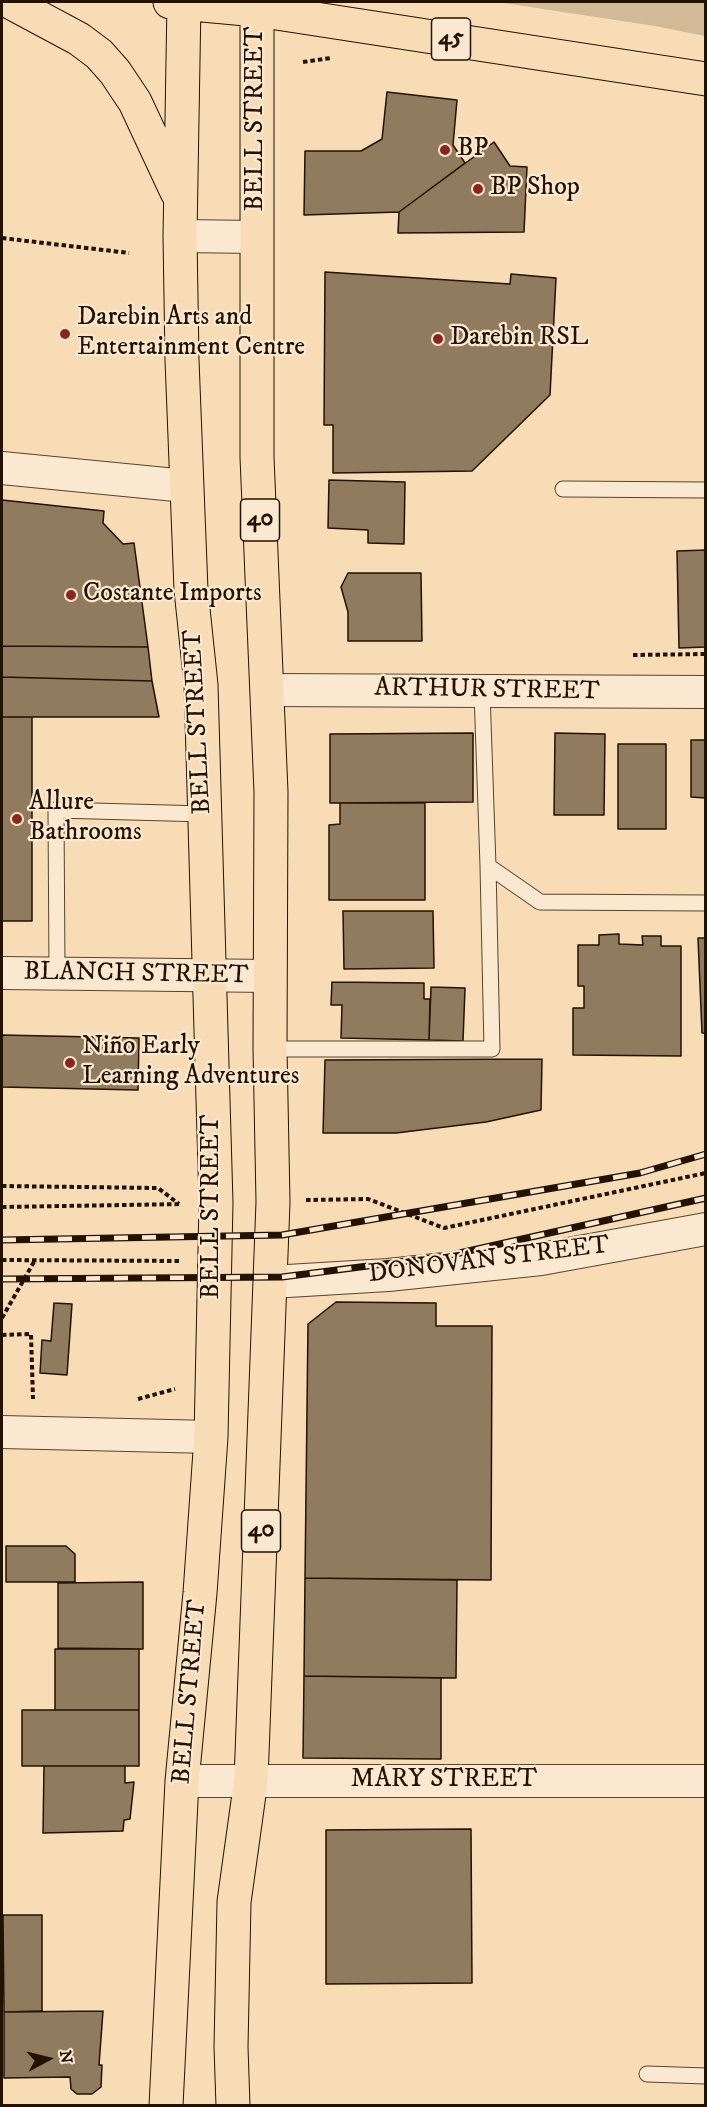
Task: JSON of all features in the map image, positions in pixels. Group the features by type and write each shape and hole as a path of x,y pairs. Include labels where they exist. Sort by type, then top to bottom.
{"main road":[{"path":"10,2 79,39 115,72 135,102 181,199"},
{"name":"BELL STREET","path":"166,2106 182,1781 200,1593 211,1437 216,1203 201,685 191,590 186,486 180,236 179,2"},
{"name":"45","path":"179,2 257,6 705,79"},
{"name":"BELL STREET","path":"233,2106 231,2047 234,1902 251,1780 273,1202 268,690 257,457 257,6"}],"street":[{"name":"BELL STREET","path":"180,236 256,237"},
{"path":"2,468 186,486"},
{"name":"ARTHUR STREET","path":"268,690 705,692"},
{"name":"BLANCH STREET","path":"2,973 270,976"},
{"name":"DONOVAN STREET","path":"271,1282 388,1275 541,1259 705,1229"},
{"path":"2,1432 211,1437"},
{"name":"MARY STREET","path":"182,1781 705,1782"}],"lane":[{"path":"563,489 705,490"},
{"path":"270,1049 492,1049 482,692"},
{"path":"57,972 56,810 205,814"},
{"path":"488,866 540,902 705,903"},
{"path":"647,2074 705,2076"}],"path":[{"path":"2,238 129,253"},
{"path":"305,1200 368,1199 444,1228 705,1173"},
{"path":"2,1185 158,1188 179,1204 2,1207"},
{"path":"2,1260 180,1261"},
{"path":"2,1318 35,1260"},
{"path":"2,1335 31,1334 33,1404"},
{"path":"132,1401 175,1389"}],"shaded area":[{"path":"497,2 705,2 705,36 655,26"}],"building":[{"path":"387,92 457,100 453,145 465,163 399,212 304,215 305,151 361,151 382,139"},
{"name":"BP Shop","path":"494,142 510,166 527,167 524,232 398,233 399,212"},
{"name":"Darebin RSL","path":"325,272 510,284 511,274 556,278 550,395 472,471 333,473 333,425 324,425"},
{"path":"329,480 405,482 404,544 368,543 368,530 328,528"},
{"name":"Costante Imports","path":"2,500 104,511 103,523 123,544 134,543 148,647 2,646"},
{"path":"706,550 706,647 679,648 677,551"},
{"path":"348,573 421,573 422,641 348,641 348,612 341,587"},
{"path":"2,646 148,647 152,681 2,677"},
{"path":"2,677 152,681 159,717 2,717"},
{"name":"Allure Bathrooms","path":"2,717 32,717 32,921 2,921"},
{"path":"473,733 473,802 330,803 330,734"},
{"path":"555,733 605,734 604,815 554,815"},
{"path":"691,740 706,740 706,798 691,797"},
{"path":"618,744 666,744 666,829 618,829"},
{"path":"340,803 425,803 425,900 329,900 329,825 340,824"},
{"path":"343,911 433,911 434,968 344,969"},
{"path":"619,934 619,944 643,945 642,936 661,936 661,946 681,946 681,1056 573,1055 573,1008 584,1008 584,986 578,986 578,945 599,945 599,935"},
{"path":"698,938 706,938 706,1033 702,1033"},
{"path":"332,982 424,983 424,999 430,999 429,1040 341,1038 342,1005 331,1005"},
{"path":"431,987 465,988 463,1041 429,1040"},
{"name":"Niño Early Learning Adventures","path":"2,1035 139,1038 138,1090 2,1087"},
{"path":"542,1059 541,1110 486,1122 396,1133 323,1133 325,1060"},
{"path":"336,1302 436,1303 436,1326 492,1326 491,1580 305,1578 308,1324"},
{"path":"54,1303 72,1304 67,1375 40,1373 42,1340 51,1341"},
{"path":"6,1546 66,1546 75,1554 75,1582 6,1582"},
{"path":"305,1578 457,1580 456,1678 304,1676"},
{"path":"143,1582 143,1649 58,1648 58,1583"},
{"path":"55,1649 139,1649 139,1710 55,1710"},
{"path":"304,1676 441,1678 441,1759 303,1758"},
{"path":"22,1710 139,1710 139,1766 22,1766"},
{"path":"44,1766 125,1766 125,1783 134,1782 130,1819 124,1820 123,1831 43,1833"},
{"path":"471,1829 472,1983 326,1984 326,1830"},
{"path":"3,1915 42,1915 42,2011 4,2012"},
{"path":"103,2011 99,2065 102,2065 101,2087 92,2094 77,2094 71,2089 70,2077 4,2078 4,2012"}],"railway":[{"path":"2,1240 282,1235 640,1173 706,1154"},
{"path":"2,1279 282,1277 446,1256 706,1198"}],"place":[{"name":"BP","path":"445,150"},
{"name":"BP Shop","path":"478,189"},
{"name":"Darebin Arts and Entertainment Centre","path":"65,334"},
{"name":"Darebin RSL","path":"438,339"},
{"name":"Costante Imports","path":"71,595"},
{"name":"Allure Bathrooms","path":"17,819"},
{"name":"Niño Early Learning Adventures","path":"70,1063"}]}
